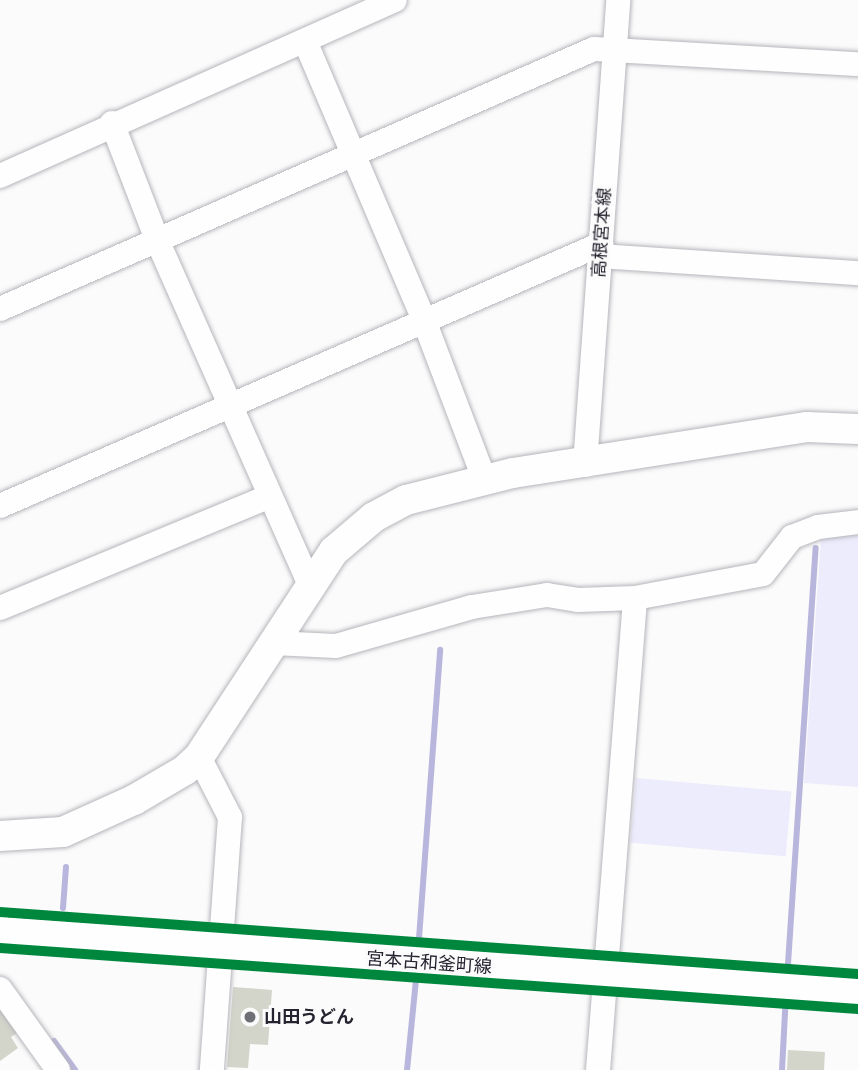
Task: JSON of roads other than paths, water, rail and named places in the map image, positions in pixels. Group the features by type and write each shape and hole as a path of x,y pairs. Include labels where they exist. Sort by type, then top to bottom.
{"street":[{"path":"0,176 112,123 395,0"},
{"name":"高根宮本線","path":"584,465 618,0"},
{"path":"305,41 425,323 484,478"},
{"path":"0,309 594,49 616,48 858,64"},
{"path":"112,123 158,242 309,583"},
{"path":"0,506 600,250 858,273"},
{"path":"0,835 62,832 86,823 165,782 199,757 309,583 334,551 374,517 406,500 484,478 584,465 807,427 858,429"},
{"path":"0,608 270,496"},
{"path":"273,643 306,648 362,642 472,607 547,595 578,600 635,598 763,575 793,537 818,527 858,522"},
{"path":"598,1070 603,975 635,598"},
{"path":"199,757 230,817 224,948 212,1070"},
{"name":"宮本古和釜町線","path":"0,932 858,991"},
{"path":"0,989 58,1070"}],"waterway":[{"path":"787,979 816,548"},
{"path":"418,952 440,650"},
{"path":"63,908 66,867"},
{"path":"407,1070 417,970"},
{"path":"782,1070 786,993"},
{"path":"54,1041 75,1070"}],"place":[{"name":"山田うどん","path":"250,1017"}]}
